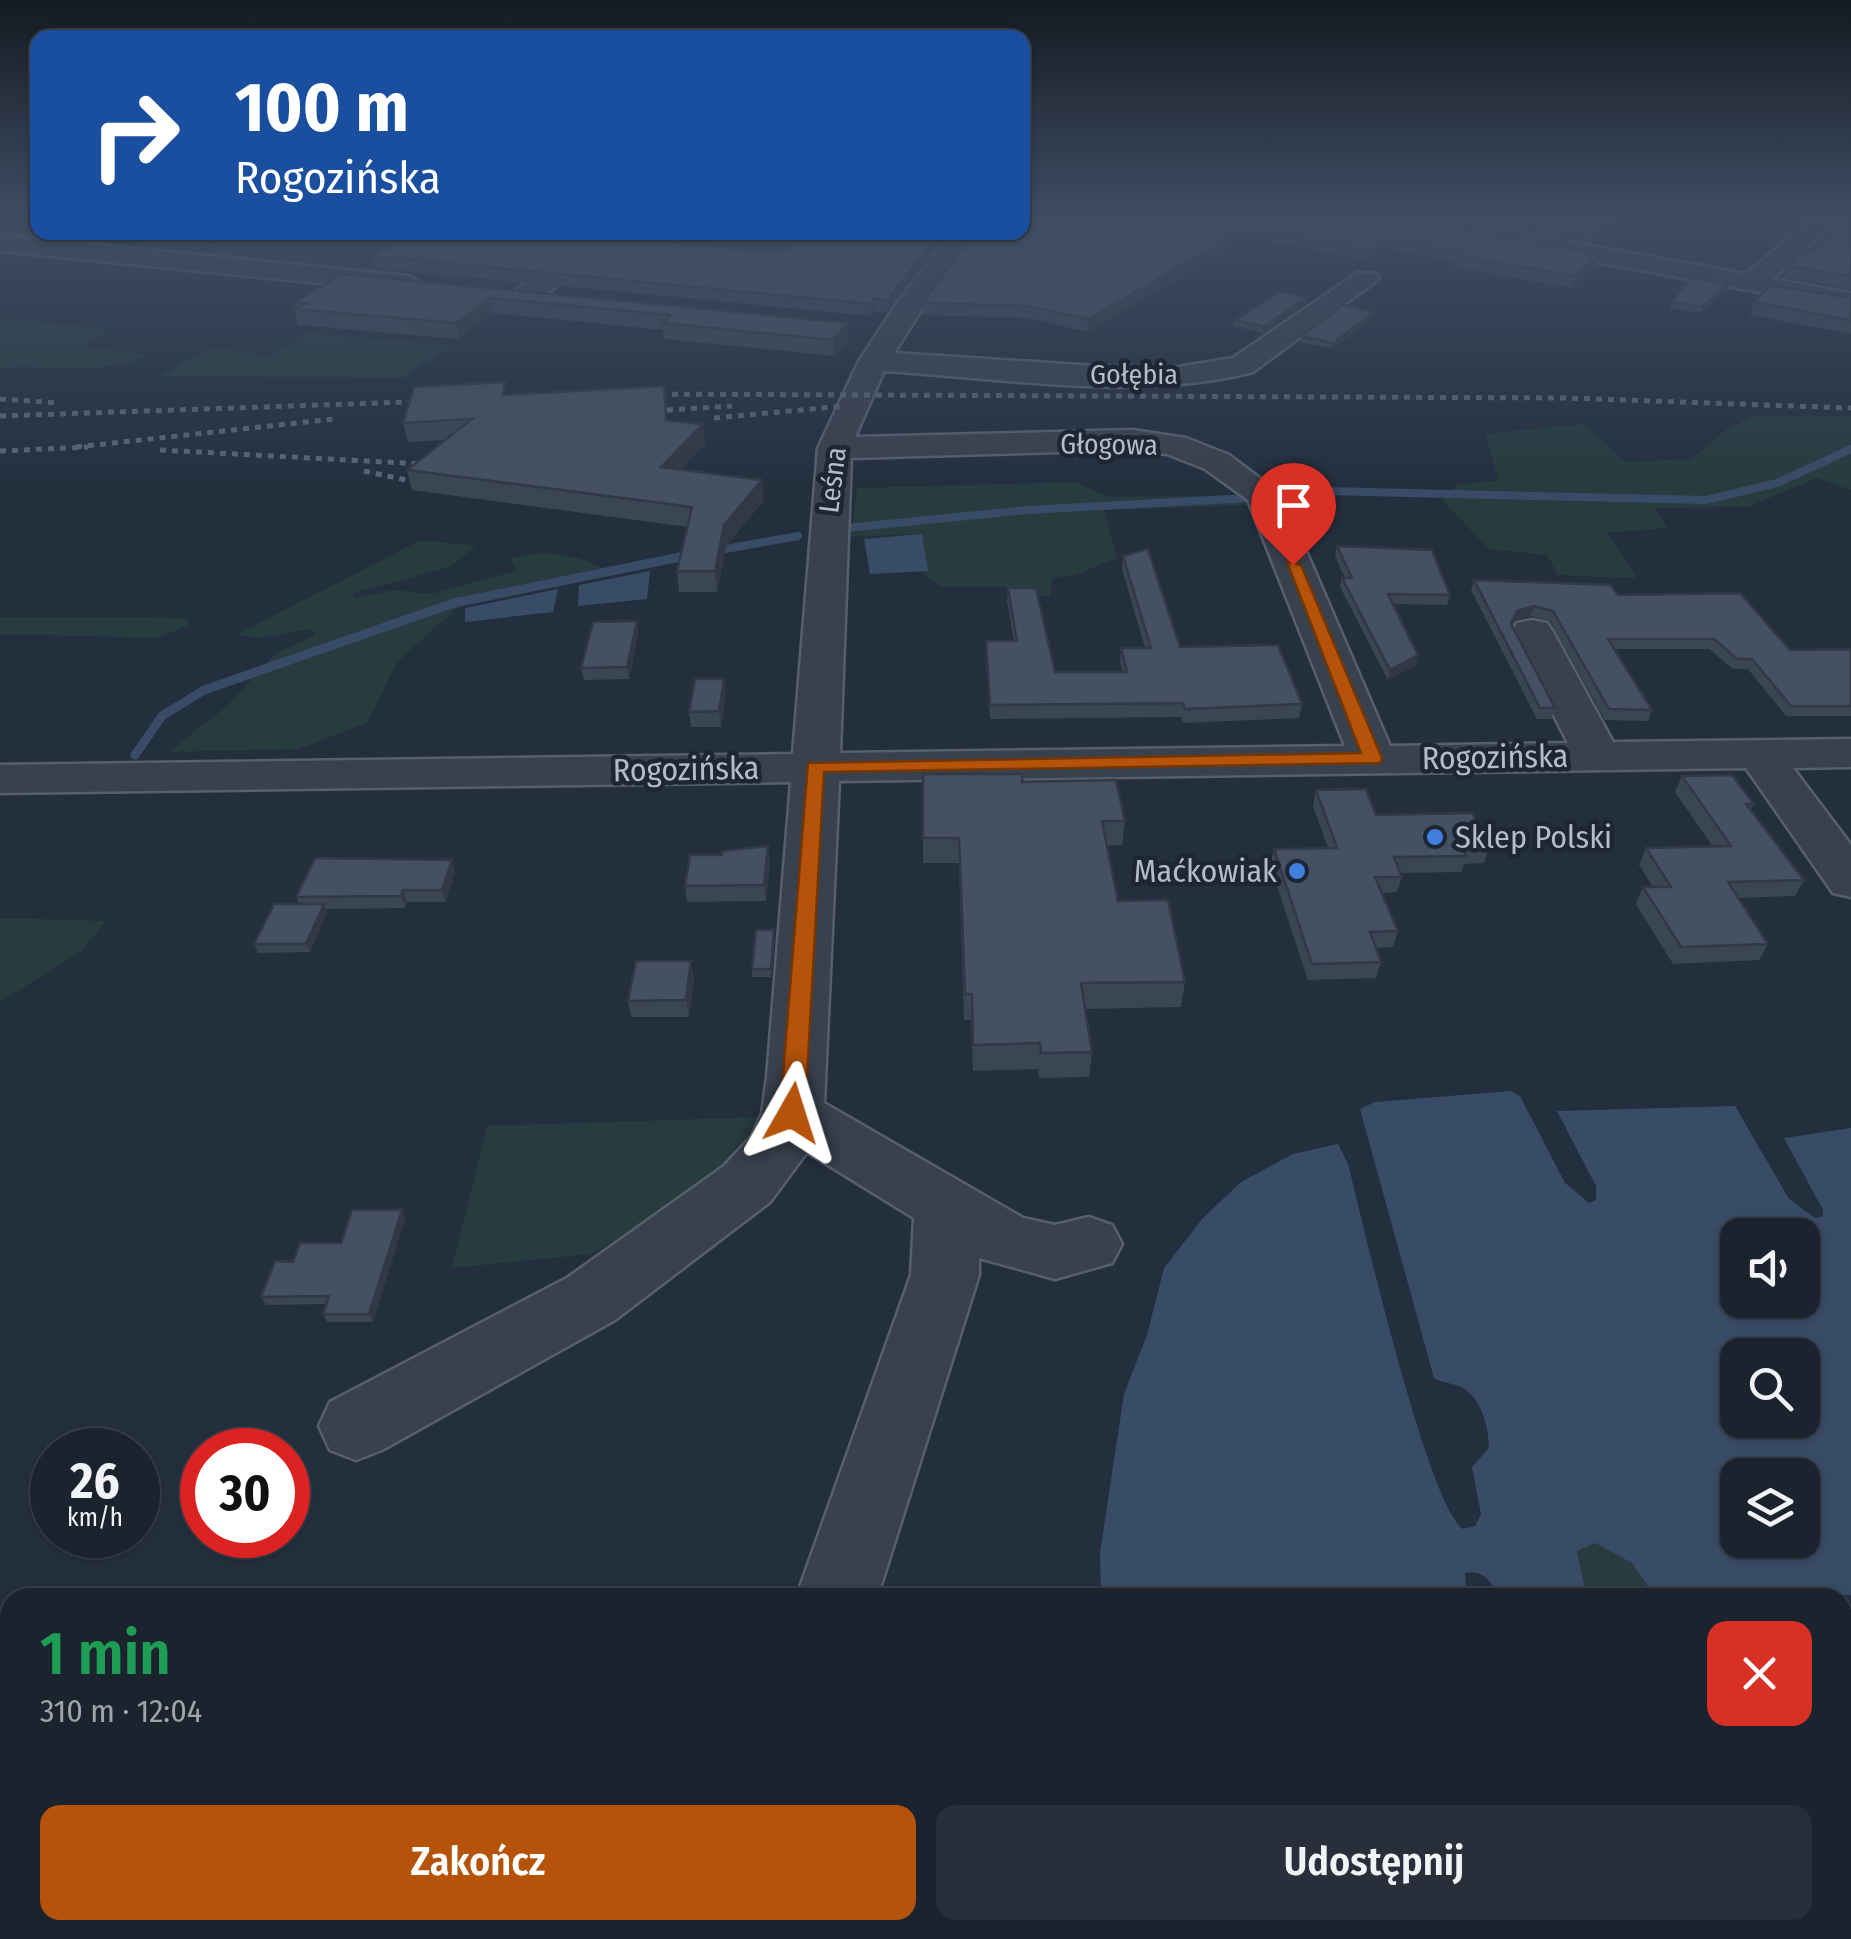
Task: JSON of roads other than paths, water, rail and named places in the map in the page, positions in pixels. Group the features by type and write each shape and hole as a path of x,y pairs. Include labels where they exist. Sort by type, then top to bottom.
{"street":[{"name":"Leśna","path":"792,1113 834,448 849,406 874,361 880,330 902,305"},
{"name":"Gołębia","path":"874,361 1178,376 1242,366 1328,305"},
{"name":"Głogowa","path":"834,448 1132,440 1174,445 1217,462 1264,495 1373,758"},
{"path":"1532,632 1598,755"},
{"name":"Rogozińska","path":"0,779 1851,753"},
{"path":"1759,754 1851,881"},
{"path":"356,1426 591,1298 747,1184 777,1149 792,1113 1008,1242 1055,1252 1089,1244"},
{"path":"839,1588 945,1275 946,1204"}],"water":[{"path":"922,534 928,571 870,574 864,539"},
{"path":"650,571 647,599 578,606 579,585"},
{"path":"558,589 553,612 465,622 465,608"},
{"path":"1511,1091 1520,1096 1565,1183 1589,1203 1596,1200 1596,1186 1557,1111 1735,1106 1789,1199 1815,1218 1823,1216 1823,1210 1784,1138 1851,1128 1851,1588 1649,1588 1632,1563 1595,1543 1577,1551 1585,1588 1494,1588 1477,1573 1465,1573 1466,1588 1101,1588 1100,1553 1124,1394 1147,1335 1164,1268 1203,1218 1241,1182 1293,1154 1338,1144 1348,1164 1415,1418 1448,1508 1463,1529 1475,1526 1481,1514 1472,1467 1489,1448 1486,1424 1471,1394 1434,1378 1360,1109 1375,1102"}],"waterway":[{"path":"1277,495 1326,491 1706,500 1777,483 1851,449"},
{"path":"846,528 1027,510 1251,498"},
{"path":"714,551 798,536"},
{"path":"135,755 162,716 204,690 454,603 695,554 685,556"}],"railway":[{"path":"636,394 1567,398 1851,408"},
{"path":"0,399 60,403"},
{"path":"0,416 436,401"},
{"path":"667,410 732,406"},
{"path":"714,418 844,406"},
{"path":"76,447 334,419"},
{"path":"0,451 88,447"},
{"path":"160,450 442,465"},
{"path":"364,471 420,483"}],"place":[{"name":"Sklep Polski","path":"1435,837"},
{"name":"Maćkowiak","path":"1297,871"}]}
